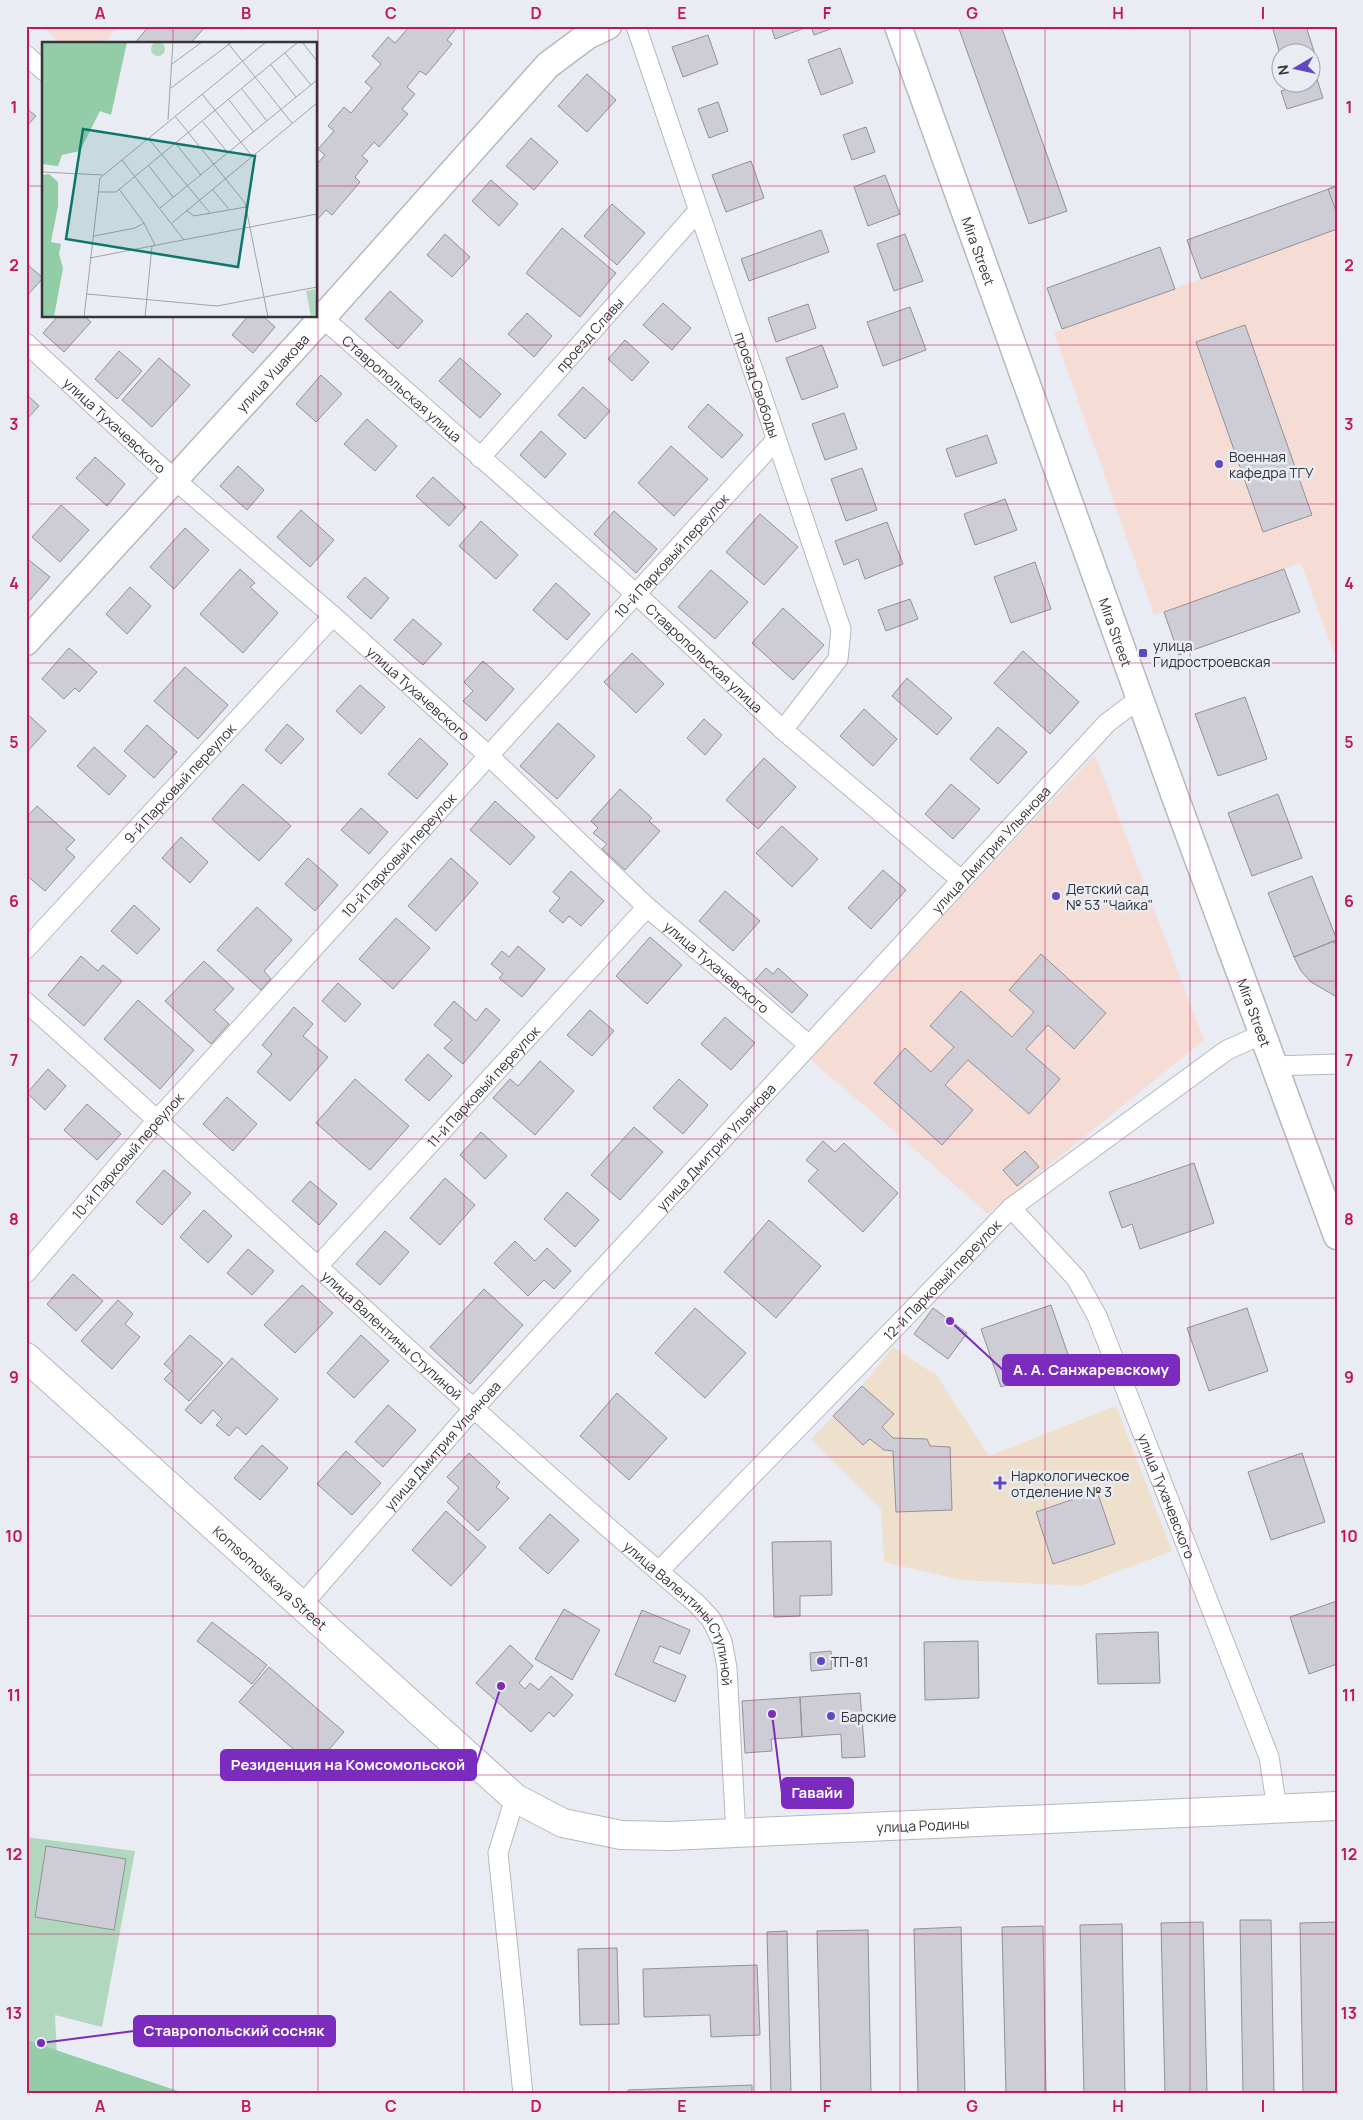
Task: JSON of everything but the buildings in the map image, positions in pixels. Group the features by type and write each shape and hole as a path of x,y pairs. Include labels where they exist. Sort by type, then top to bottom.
{"main road":[{"name":"улица Ушакова","path":"319,315 548,65 587,36 608,26"},
{"name":"Mira Street","path":"898,26 1140,698 1337,1236"},
{"name":"улица Ушакова","path":"26,642 316,318"},
{"name":"Komsomolskaya Street","path":"26,1357 515,1798"},
{"name":"улица Родины","path":"515,1798 563,1823 621,1835 669,1836 1337,1806"}],"street":[{"name":"проезд Свободы","path":"636,26 841,628 838,659 783,730"},
{"path":"26,55 42,68"},
{"name":"проезд Славы","path":"480,458 698,211"},
{"name":"Ставропольская улица","path":"319,315 636,594 783,730 961,880"},
{"name":"улица Тухачевского","path":"26,342 174,479 333,616 489,756 647,907 810,1045"},
{"name":"10-й Парковый переулок","path":"26,1273 158,1119 776,440"},
{"name":"9-й Парковый переулок","path":"26,949 333,616"},
{"name":"улица Дмитрия Ульянова","path":"301,1606 474,1408 1106,723 1140,698"},
{"name":"11-й Парковый переулок","path":"318,1266 647,907"},
{"name":"улица Валентины Ступиной","path":"26,1002 158,1119 474,1408 658,1572 697,1604 711,1619 722,1641 728,1668 736,1834"},
{"name":"12-й Парковый переулок","path":"658,1572 1011,1208 1227,1050 1263,1034"},
{"path":"1274,1066 1337,1064"},
{"name":"улица Тухачевского","path":"1011,1208 1076,1278 1097,1316 1269,1757 1277,1809"},
{"path":"515,1798 498,1852 523,2094"}],"shaded area":[{"path":"42,26 119,26 106,42 59,42"},
{"name":"Военная кафедра ТГУ","path":"1337,186 1335,313 1337,313 1337,661 1301,563 1154,615 1054,332 1201,279 1187,240"},
{"name":"Детский сад № 53 \"Чайка\"","path":"1095,755 1204,1040 988,1214 809,1059"},
{"name":"Наркологическое отделение № 3","path":"893,1347 937,1376 989,1456 1116,1406 1172,1551 1080,1586 961,1580 884,1562 881,1509 811,1439 862,1386"}],"green space":[{"path":"26,1837 135,1851 102,2027 55,2015 59,2094 26,2094"},
{"path":"26,2040 187,2094 26,2094"}],"place":[{"name":"Военная кафедра ТГУ","path":"1219,464"},
{"name":"улица Гидростроевская","path":"1143,653"},
{"name":"Детский сад № 53 \"Чайка\"","path":"1056,896"},
{"name":"А. А. Санжаревскому","path":"950,1321"},
{"name":"Наркологическое отделение № 3","path":"1000,1483"},
{"name":"ТП-81","path":"821,1661"},
{"name":"Резиденция на Комсомольской","path":"501,1686"},
{"name":"Гавайи","path":"772,1714"},
{"name":"Барские","path":"831,1716"},
{"name":"Ставропольский сосняк","path":"41,2043"}]}
